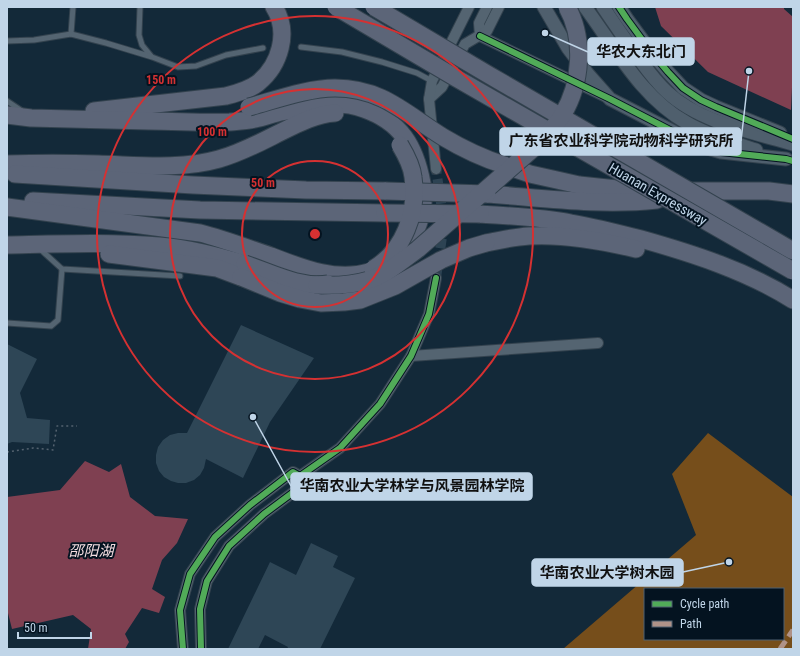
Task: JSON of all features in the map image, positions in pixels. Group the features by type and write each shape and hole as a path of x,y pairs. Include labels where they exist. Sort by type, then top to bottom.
{"highway":[{"path":"30,118 226,96 245,90 258,84 271,71 278,56 282,41 281,25 274,7"},
{"name":"Huanan Expressway","path":"336,7 463,82 793,271"},
{"name":"Huanan Expressway","path":"374,7 793,251"},
{"path":"243,270 298,282 337,286 369,280 383,273 418,249 537,145 562,115 571,98 576,80 578,62 578,46 575,28 567,7"},
{"path":"30,118 227,112 318,89 349,89 365,91 379,96 470,152 530,174 580,185 618,190 769,191 793,194"},
{"path":"7,116 30,118 208,122 254,120 319,104 349,105 363,108 378,114 392,123 404,136 414,152 423,187 419,223 411,240 398,255 383,266 368,272 350,276 316,272 217,237 200,233 7,208"},
{"path":"7,164 68,163 158,166 190,164 219,159 246,149 297,124 316,117 333,113 353,115 370,121 387,131 400,145 408,159 413,176 414,194 410,223 403,237 392,253 379,265 358,277 339,282 317,285"},
{"path":"7,173 306,190 386,190 487,194 581,202 637,202 751,191"},
{"path":"7,200 200,210 480,214 570,222 644,240 692,254 759,281 793,300"},
{"path":"7,244 113,244 160,246 189,250 217,256 243,270 273,290 300,299 321,303 360,300 377,294 395,286 441,260 468,248 508,238 550,236 590,240 626,247 667,258 732,280 793,309"}],"street":[{"path":"436,169 429,100 432,81 469,7"},
{"path":"480,36 479,23 487,7"},
{"path":"429,100 442,86 465,44 487,31 499,7"},
{"path":"544,7 568,48 610,99"},
{"path":"585,7 632,74 645,89 668,110 686,123 715,136 790,160"},
{"path":"603,7 628,44 651,74 678,102 693,111 720,123 793,144"},
{"path":"619,7 652,53 683,88 701,100 716,107 793,138"},
{"path":"480,36 610,99 700,146 721,152 790,160"},
{"path":"201,649 200,609 207,580 229,546 340,448 380,404 411,356 428,314 436,278"},
{"path":"411,356 598,343"},
{"path":"183,649 180,610 190,574 215,537 250,505 292,472 302,481"}],"lane":[{"path":"71,34 74,7"},
{"path":"140,7 139,35 142,45 152,57"},
{"path":"7,41 34,40 71,34 152,57 178,67 196,66 226,55 262,48"},
{"path":"301,47 342,52 382,62 417,73 432,81"},
{"path":"7,101 30,118"},
{"path":"34,244 62,269 180,276"},
{"path":"7,322 51,326 58,320 62,269"}],"path":[{"path":"7,452 33,448 53,450 56,426 77,426"}],"shaded area":[{"path":"708,433 793,497 793,649 563,649 696,535 672,474"}],"water":[{"path":"655,7 784,7 784,9 793,17 791,110 708,72 661,26"},
{"name":"邵阳湖","path":"85,461 109,472 121,464 130,497 155,516 188,519 177,543 162,560 152,589 165,597 159,613 142,608 125,634 129,642 125,649 88,649 91,629 73,615 12,629 7,613 7,497 60,490"}],"building":[{"path":"241,325 314,358 270,422 243,478 206,459 204,468 200,475 194,480 186,483 171,481 164,477 159,471 156,463 158,447 163,440 170,435 187,433"},
{"path":"7,344 37,359 20,393 27,418 50,420 49,444 12,442 7,444"},
{"path":"311,543 338,556 333,567 355,578 320,649 287,649 288,647 265,635 258,649 228,649 270,562 296,575"}],"tunnel":[{"path":"436,169 444,223 436,278"}],"marked path":[{"path":"780,649 793,630"}],"cycle path":[{"path":"619,7 652,53 683,88 701,100 716,107 793,139"},
{"path":"480,36 610,99 701,146 721,152 793,161"},
{"path":"300,476 340,448 380,404 411,356 429,314 436,278"},
{"path":"183,649 180,610 190,574 215,537 250,505 293,472 300,476"},
{"path":"201,649 200,609 207,581 229,546 264,514 303,485 300,476"}],"place":[{"name":"华农大东北门","path":"545,33"},
{"name":"广东省农业科学院动物科学研究所","path":"749,71"},
{"name":"华南农业大学林学与风景园林学院","path":"253,417"},
{"name":"华南农业大学树木园","path":"729,562"}]}
